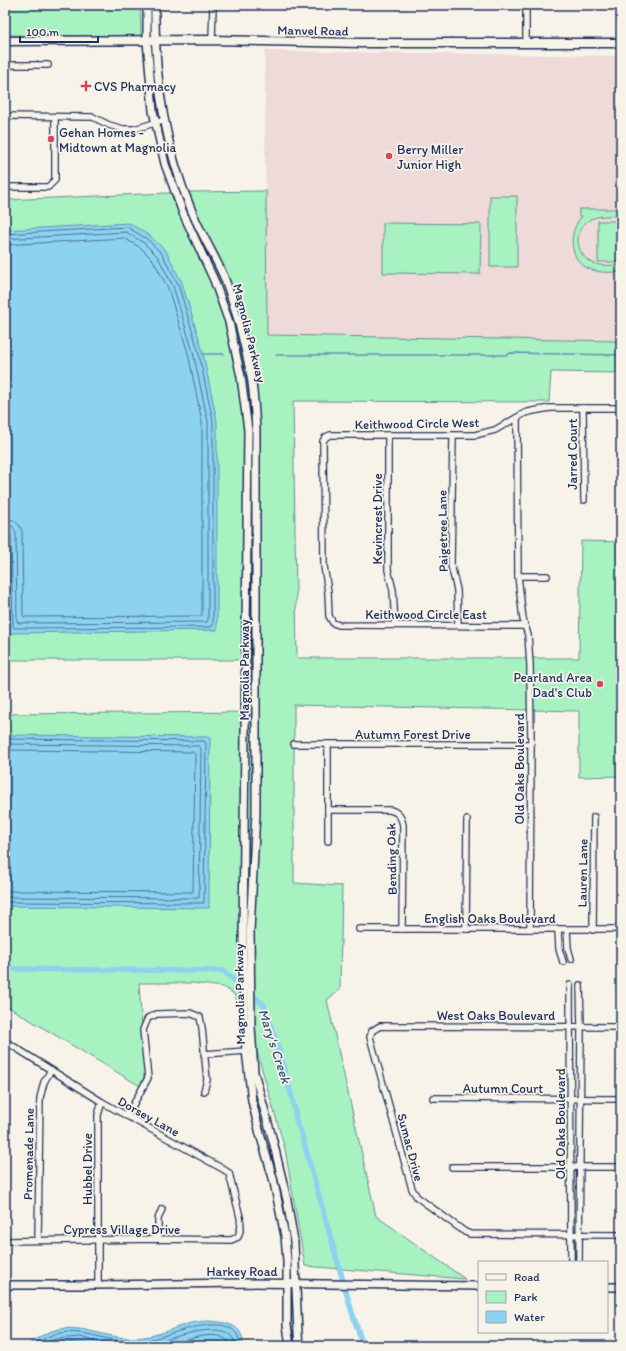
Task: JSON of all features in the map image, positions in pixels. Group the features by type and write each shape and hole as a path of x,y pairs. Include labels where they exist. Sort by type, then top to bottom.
{"main road":[{"name":"Manvel Road","path":"5,41 212,40 361,43 621,43"}],"street":[{"name":"Magnolia Parkway","path":"147,5 147,41 153,111 165,164 183,213 214,280 225,309 241,377 247,420 245,744 246,1051 252,1101 273,1178 285,1236 287,1325 290,1346"},
{"name":"Magnolia Parkway","path":"155,5 156,69 165,120 175,163 191,209 224,277 251,376 256,430 256,812 246,952"},
{"path":"212,5 212,40"},
{"path":"526,5 526,43"},
{"path":"5,68 12,65 48,65"},
{"path":"5,116 93,117 109,125 123,129 134,129 165,120"},
{"path":"5,184 7,187 48,187 55,180 55,117"},
{"path":"225,309 233,306"},
{"name":"Keithwood Circle West","path":"330,619 324,566 322,444 326,437 330,435 475,436 495,430 533,410 550,408 621,408"},
{"name":"Jarred Court","path":"583,408 584,500"},
{"name":"Old Oaks Boulevard","path":"516,418 518,576 523,619 530,651 530,930"},
{"path":"247,420 255,419"},
{"name":"Kevincrest Drive","path":"388,436 388,570 393,590 395,625"},
{"name":"Paigetree Lane","path":"453,436 452,565 457,590 458,625"},
{"path":"518,576 547,576"},
{"name":"Keithwood Circle East","path":"330,619 339,624 525,626"},
{"path":"246,647 256,647"},
{"path":"245,744 256,744"},
{"name":"Autumn Forest Drive","path":"294,744 531,744"},
{"path":"328,745 328,841"},
{"name":"Bending Oak","path":"328,810 390,810 396,812 401,817 403,825 402,929"},
{"name":"Lauren Lane","path":"593,930 594,816"},
{"path":"466,929 467,820"},
{"name":"English Oaks Boulevard","path":"359,929 621,929"},
{"path":"558,930 562,962"},
{"path":"568,930 568,948 572,960"},
{"name":"Old Oaks Boulevard","path":"570,985 571,1261"},
{"name":"Old Oaks Boulevard","path":"579,1261 580,986"},
{"path":"126,1116 148,1078 143,1030 148,1018 157,1014 190,1013 200,1017 207,1080 204,1091"},
{"name":"Magnolia Parkway","path":"247,1016 254,1072 287,1200 294,1242 299,1346"},
{"name":"West Oaks Boulevard","path":"372,1031 380,1026 621,1027"},
{"name":"Sumac Drive","path":"372,1031 371,1040 412,1189 417,1197 465,1232 470,1234 621,1235"},
{"name":"Dorsey Lane","path":"5,1041 102,1102 229,1173 240,1216 241,1227 238,1237"},
{"path":"204,1054 246,1051"},
{"name":"Promenade Lane","path":"38,1240 40,1098 44,1082 51,1070"},
{"name":"Autumn Court","path":"433,1098 621,1099"},
{"name":"Hubbel Drive","path":"98,1285 98,1115 102,1102"},
{"path":"452,1166 621,1167"},
{"path":"158,1239 158,1219 162,1209"},
{"name":"Cypress Village Drive","path":"5,1241 158,1239 231,1240 238,1237"},
{"name":"Harkey Road","path":"5,1285 286,1283 478,1286"},
{"path":"608,1287 621,1287"}],"shaded area":[{"path":"265,51 621,56 621,341 266,335"}],"green space":[{"path":"5,5 140,5 141,37 5,35"},
{"path":"266,191 267,335 621,341 621,373 551,372 549,402 293,401 297,658 579,658 581,541 621,542 621,776 579,777 579,711 294,705 294,883 342,886 340,990 327,1000 376,1216 465,1279 305,1266 285,1149 257,1052 234,994 223,987 192,983 139,983 145,1075 140,1086 5,1005 5,714 259,712 260,660 5,660 5,200 191,192"},
{"path":"490,196 517,196 517,267 490,267"},
{"path":"579,209 621,209 621,216 598,217 585,223 581,229 578,242 582,254 587,259 599,265 621,265 621,272 602,272 587,268 580,263 575,256 572,240 577,223 582,216 579,216"},
{"path":"598,221 621,221 621,262 598,262"},
{"path":"383,223 481,224 480,274 383,273"}],"water":[{"path":"129,223 150,236 166,251 182,283 202,349 217,421 217,630 9,633 5,416 5,230"},
{"path":"6,735 210,737 209,908 5,906"},
{"path":"209,1321 222,1322 233,1326 241,1333 243,1346 27,1346 43,1335 57,1330 71,1328 128,1338 156,1335 191,1323"}],"waterway":[{"path":"276,355 508,355 510,353 621,355"},
{"path":"203,354 224,354"},
{"name":"Mary's Creek","path":"5,969 223,971 264,1005 281,1056 297,1122 363,1346"}],"place":[{"name":"CVS Pharmacy","path":"86,86"},
{"name":"Gehan Homes - Midtown at Magnolia","path":"51,139"},
{"name":"Berry Miller Junior High","path":"389,156"},
{"name":"Pearland Area Dad's Club","path":"600,684"}]}
